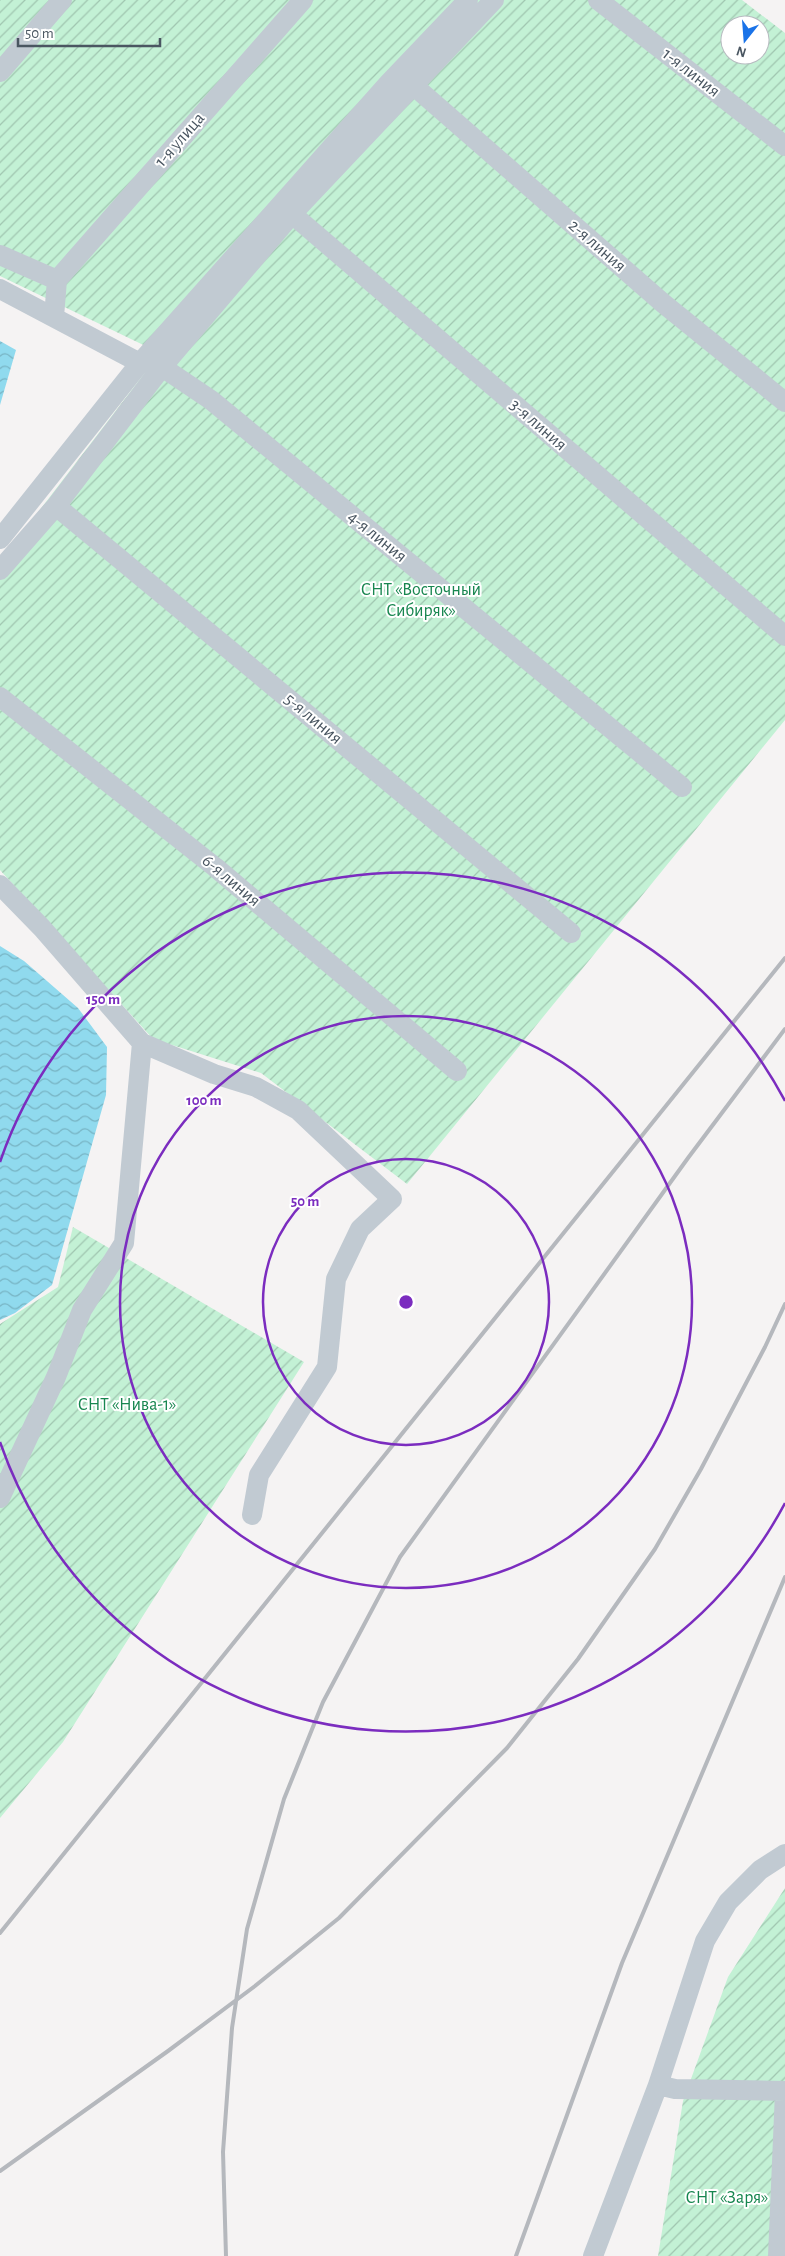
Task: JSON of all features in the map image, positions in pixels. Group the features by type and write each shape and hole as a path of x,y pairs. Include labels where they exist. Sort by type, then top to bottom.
{"street":[{"path":"0,72 62,0"},
{"name":"1-я улица","path":"57,280 303,0"},
{"path":"0,539 140,363 388,84 468,0"},
{"path":"0,570 56,506 162,367 292,214 494,0"},
{"name":"1-я линия","path":"598,0 785,146"},
{"name":"2-я линия","path":"414,86 664,304 785,402"},
{"name":"3-я линия","path":"292,214 785,636"},
{"path":"0,255 57,280 54,317"},
{"path":"0,288 140,363"},
{"name":"4-я линия","path":"162,367 211,400 682,788"},
{"name":"5-я линия","path":"56,506 571,933"},
{"name":"6-я линия","path":"0,697 214,867 457,1071"},
{"path":"0,885 42,928 142,1044 214,1074 256,1087 298,1110 392,1199 360,1229 336,1279 327,1367 259,1475 252,1515"},
{"path":"0,1498 56,1377 82,1310 124,1243 142,1044"},
{"path":"593,2256 658,2085 705,1941 728,1902 760,1870 785,1854"},
{"path":"658,2085 675,2090 785,2092 778,2256"}],"green space":[{"name":"СНТ «Восточный Сибиряк»","path":"0,0 742,0 762,15 720,15 720,65 770,65 770,21 785,33 785,720 407,1184 261,1073 153,1039 0,870 0,562 160,353 0,276"},
{"name":"СНТ «Нива-1»","path":"73,1227 304,1362 63,1742 0,1818 0,1324 58,1287"},
{"name":"СНТ «Заря»","path":"785,1888 785,2256 658,2256 683,2101 728,1977"}],"water":[{"path":"0,341 16,350 0,405"},
{"path":"0,946 24,961 78,1008 107,1047 106,1095 52,1285 15,1313 0,1320"}],"railway":[{"path":"0,1933 785,958"},
{"path":"226,2256 223,2152 232,2028 247,1929 284,1799 323,1702 400,1557 688,1158 785,1029"},
{"path":"0,2171 168,2051 255,1986 339,1918 507,1748 578,1659 655,1549 701,1469 765,1347 785,1304"},
{"path":"516,2256 622,1963 785,1577"}]}
